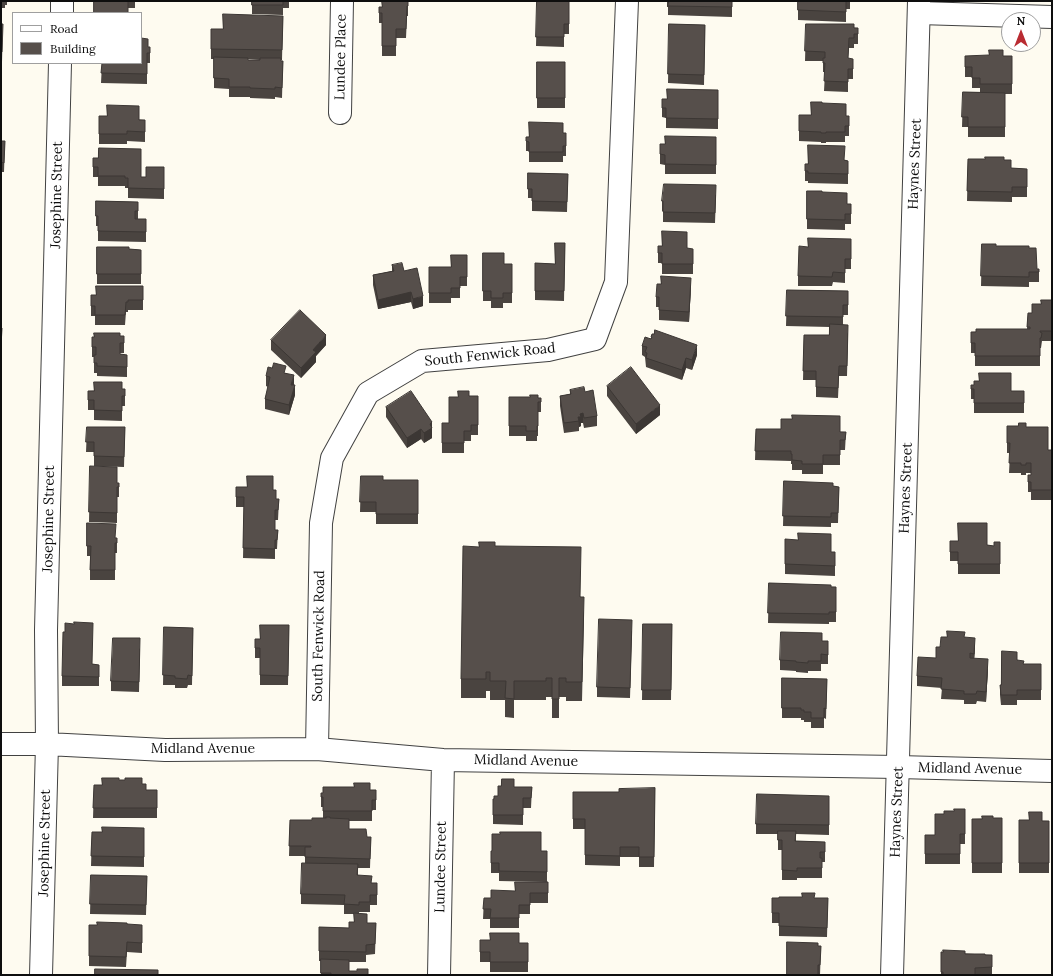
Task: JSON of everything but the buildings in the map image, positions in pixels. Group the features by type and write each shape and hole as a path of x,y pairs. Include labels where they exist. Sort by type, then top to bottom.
{"street":[{"path":"62,1 62,12"},
{"name":"Lundee Place","path":"340,113 342,1"},
{"name":"South Fenwick Road","path":"317,749 321,523 332,458 368,393 422,361 548,350 595,339 616,282 626,1"},
{"path":"919,7 1052,17"},
{"name":"Haynes Street","path":"892,975 919,7"},
{"name":"Josephine Street","path":"41,975 47,744 46,630 60,64"},
{"name":"Midland Avenue","path":"1,744 47,744 164,750 317,749 443,760 898,767 1052,771"},
{"name":"Lundee Street","path":"439,975 443,760"}]}
